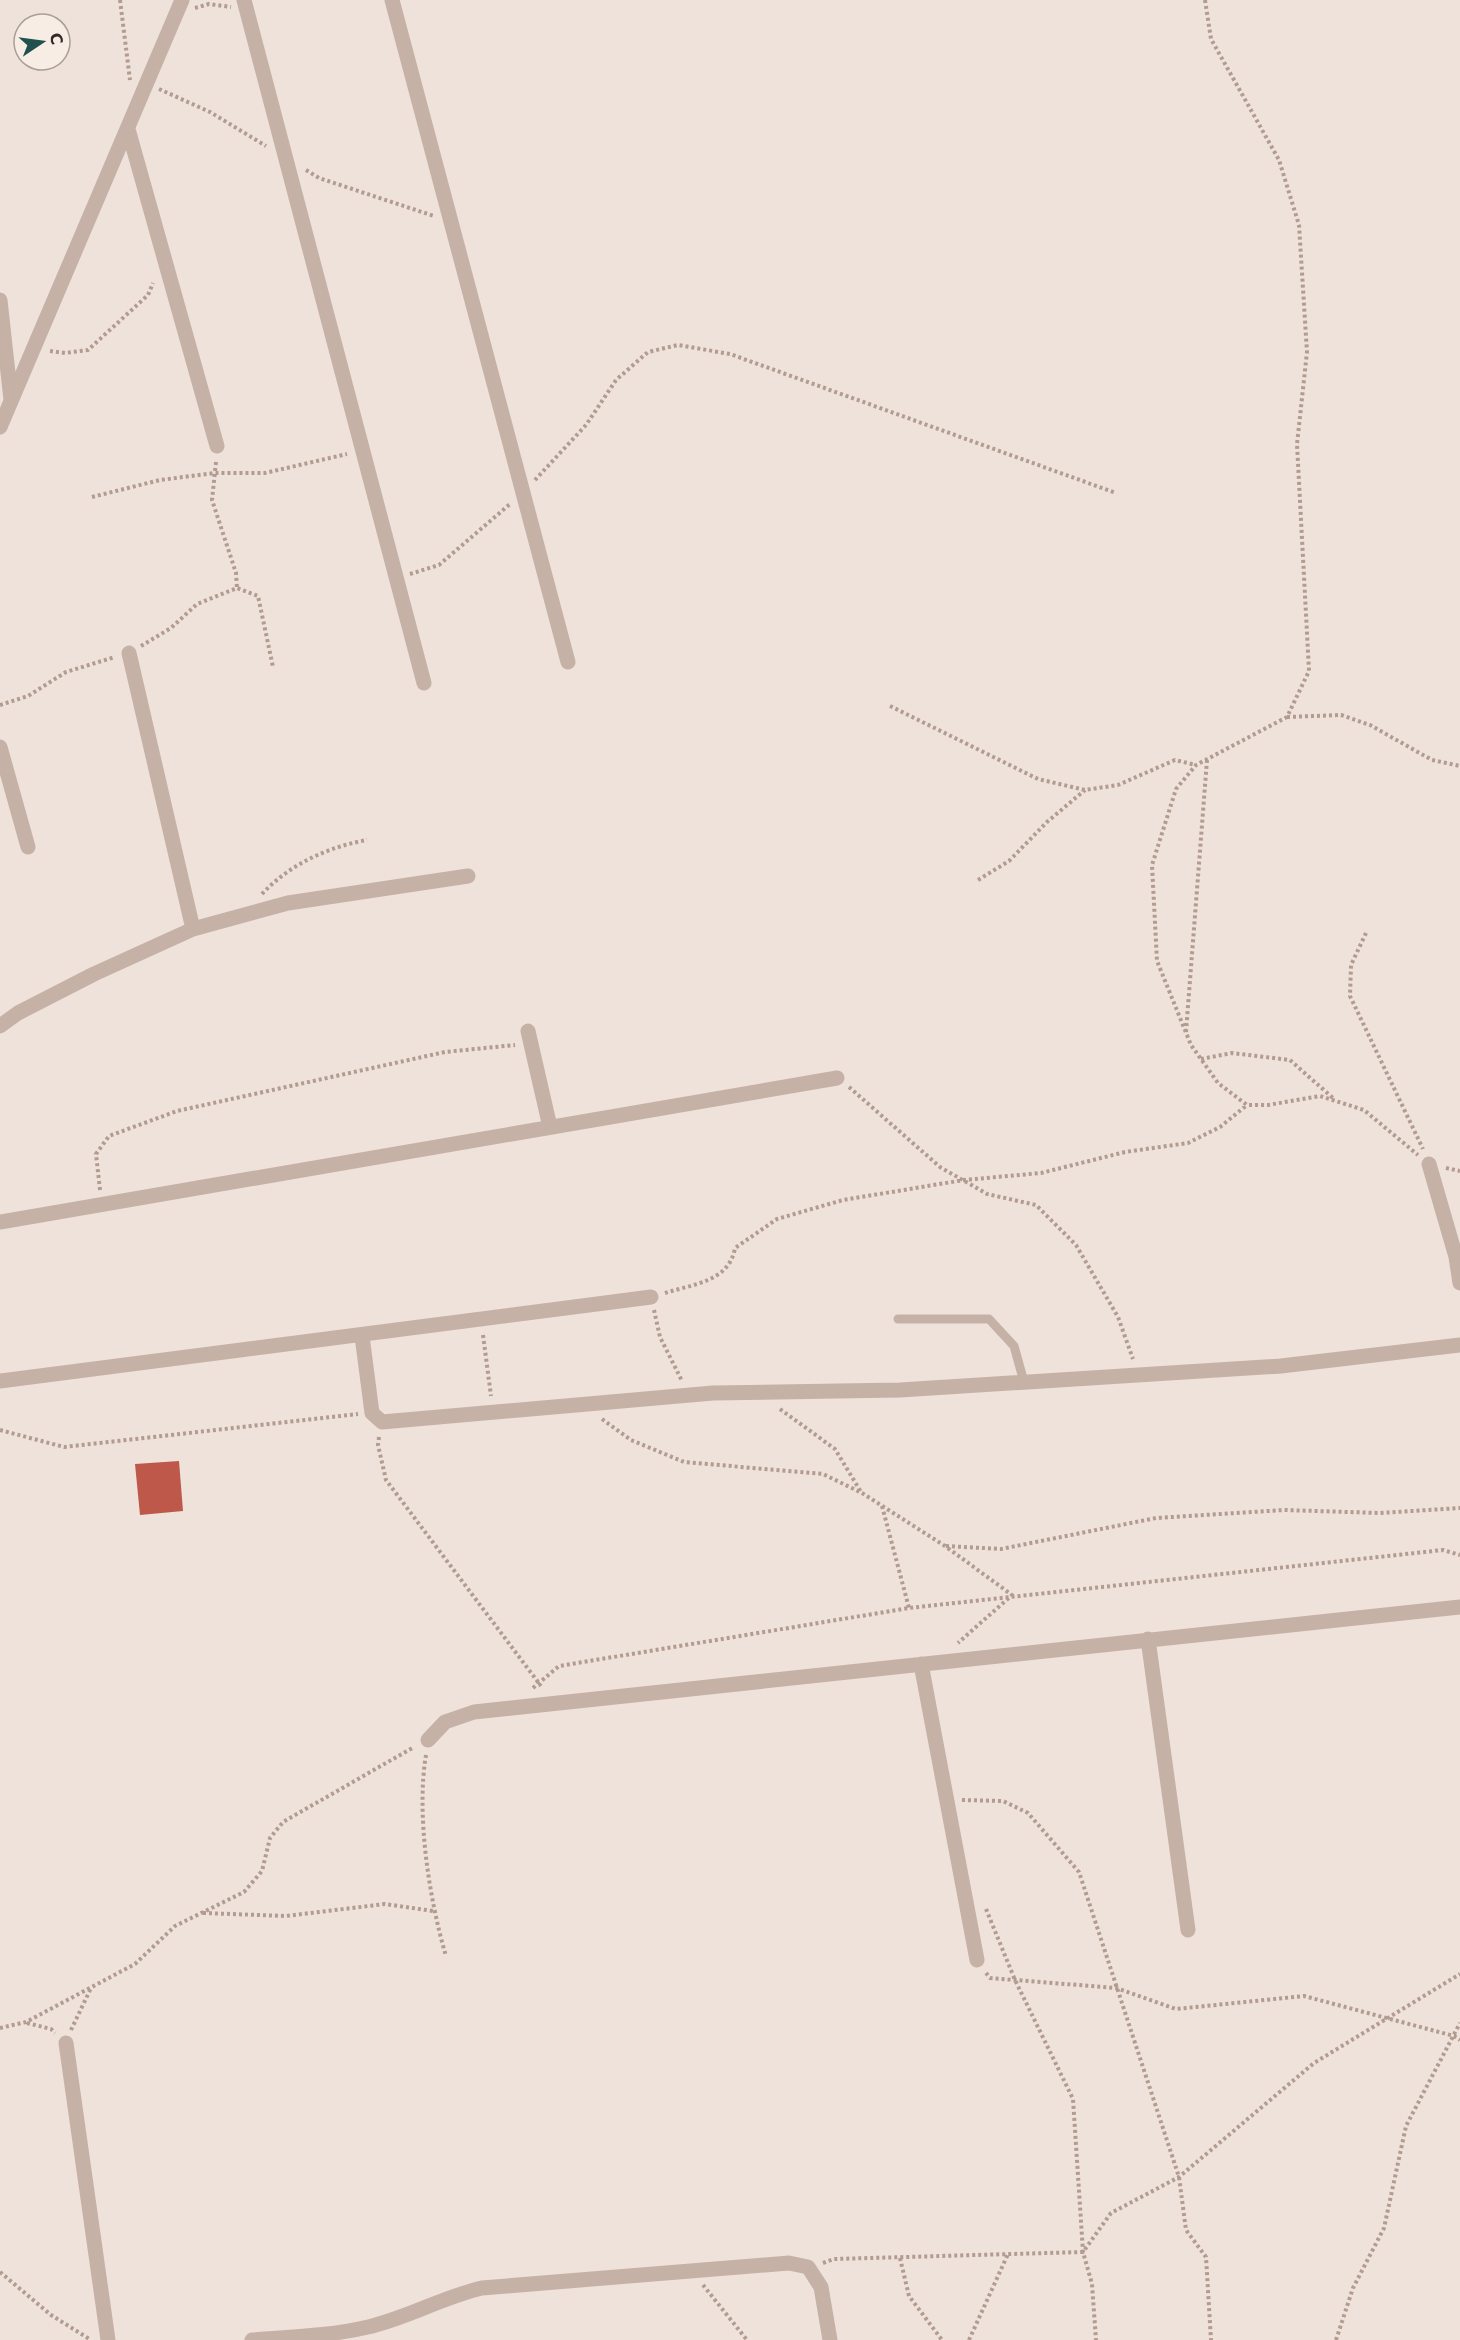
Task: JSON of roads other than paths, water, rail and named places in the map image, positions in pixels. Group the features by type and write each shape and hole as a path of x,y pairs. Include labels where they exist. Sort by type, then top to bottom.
{"street":[{"path":"392,0 568,662"},
{"path":"246,6 424,683"},
{"path":"0,427 179,7"},
{"path":"131,122 164,257 217,446"},
{"path":"0,300 11,403"},
{"path":"129,653 193,929"},
{"path":"0,747 28,848"},
{"path":"0,1026 18,1013 94,974 193,929 288,903 468,876"},
{"path":"529,1038 550,1127"},
{"path":"0,1222 837,1078"},
{"path":"1429,1164 1456,1257 1460,1283"},
{"path":"0,1381 363,1336 651,1297"},
{"path":"363,1336 377,1417 493,1412 689,1395 900,1390 1281,1366 1460,1345"},
{"path":"428,1740 446,1722 474,1712 1460,1607"},
{"path":"1148,1639 1188,1930"},
{"path":"921,1664 977,1960"},
{"path":"66,2043 108,2340"},
{"path":"252,2340 339,2333 370,2327 459,2293 482,2288 789,2263 808,2267 820,2287 830,2340"}],"lane":[{"path":"898,1319 989,1319 1014,1346 1024,1382"}]}
